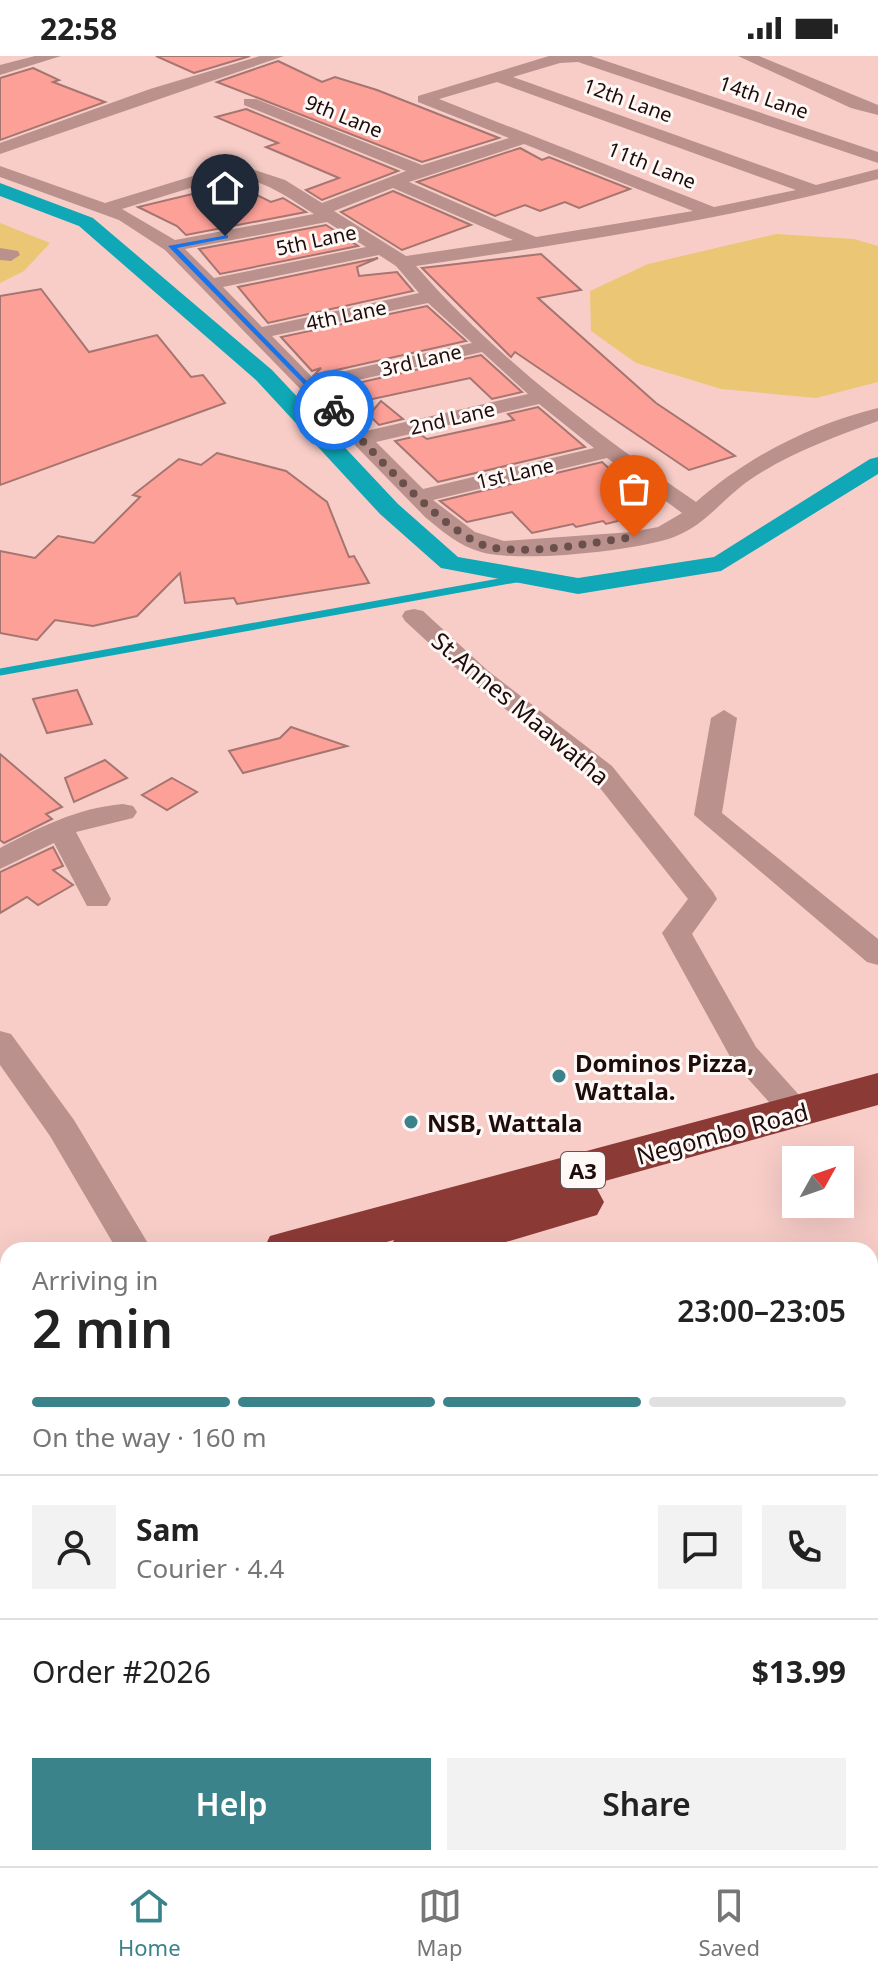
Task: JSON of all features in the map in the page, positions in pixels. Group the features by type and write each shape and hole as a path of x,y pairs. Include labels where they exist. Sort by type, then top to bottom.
{"highway":[{"name":"Negombo Road","path":"328,1242 878,1089"},
{"name":"Negombo Road","path":"442,1242 878,1118"}],"street":[{"path":"0,70 53,56"},
{"path":"0,149 156,92 276,56"},
{"path":"746,56 857,105 878,110"},
{"name":"14th Lane","path":"498,77 559,58 579,57 878,158"},
{"path":"498,77 424,99 528,138"},
{"name":"12th Lane","path":"498,77 818,192"},
{"name":"9th Lane","path":"250,102 421,171"},
{"path":"172,246 327,212 421,171 528,138"},
{"name":"11th Lane","path":"528,138 714,214"},
{"path":"106,208 235,170 279,184 403,262 432,296 543,397 610,451 699,514"},
{"path":"0,171 106,208 141,225 172,246 420,496 466,538 492,548 544,549 664,533 699,514 739,477 828,432 878,414"},
{"path":"714,214 818,192 878,174"},
{"path":"394,182 535,243"},
{"name":"11th Lane","path":"403,262 714,214"},
{"name":"5th Lane","path":"210,284 383,249"},
{"name":"4th Lane","path":"260,333 432,296"},
{"name":"3rd Lane","path":"310,385 484,346"},
{"name":"2nd Lane","path":"361,439 543,397"},
{"name":"1st Lane","path":"420,496 610,451"},
{"name":"St.Annes Maawatha","path":"414,616 478,675 602,772 703,899 677,933 744,1054 797,1113"},
{"path":"724,718 708,815 878,955"},
{"path":"0,860 60,828 98,813 123,812"},
{"path":"60,828 97,899"},
{"path":"0,1042 62,1128 130,1242"}],"shaded area":[{"path":"0,223 50,243 24,271 0,283"},
{"path":"776,234 854,239 878,246 878,382 816,398 721,389 636,363 591,331 590,291 648,264"}],"building":[{"path":"156,56 250,56 194,73"},
{"path":"278,61 322,82 335,77 377,90 499,138 422,162 217,82"},
{"path":"33,68 59,80 53,82 105,102 0,140 0,78"},
{"path":"246,109 398,171 322,200 306,190 339,178 266,147 278,143 216,117"},
{"path":"520,148 542,160 549,157 630,189 579,208 565,202 540,211 525,205 495,216 417,182"},
{"path":"234,184 271,202 283,198 306,212 186,235 177,226 138,207"},
{"path":"393,191 471,225 402,250 341,212"},
{"path":"326,225 358,246 220,274 199,249"},
{"path":"541,254 581,290 538,298 656,403 735,456 689,470 515,352 511,357 422,268"},
{"path":"378,258 357,267 359,276 397,272 413,291 268,323 238,287"},
{"path":"41,289 89,352 157,335 191,377 203,375 225,403 0,485 0,296"},
{"path":"427,306 466,341 314,375 321,368 312,371 281,337"},
{"path":"481,355 522,392 492,399 470,378 345,405 331,389"},
{"path":"381,401 403,419 379,425 369,415"},
{"path":"538,407 585,447 438,482 395,441 421,435 427,439 514,420 508,414"},
{"path":"217,453 286,471 327,502 349,557 354,556 369,583 237,604 234,598 185,603 180,573 137,616 93,626 55,620 37,640 0,633 0,551 35,558 58,536 94,543 140,497 133,495 179,459 201,465"},
{"path":"602,462 626,484 607,489 634,517 606,524 603,521 576,527 573,524 532,533 512,512 467,522 440,501"},
{"path":"77,690 92,724 47,733 33,699"},
{"path":"291,727 347,746 243,773 229,751 280,738"},
{"path":"0,754 62,807 46,814 52,819 4,843 0,840"},
{"path":"105,760 127,778 74,802 65,778"},
{"path":"172,778 197,792 167,810 142,795"},
{"path":"53,847 63,866 53,870 73,885 38,905 27,897 0,913 0,872"}],"waterway":[{"path":"0,189 86,222 264,375 389,509 450,563 578,586 721,563 878,464"},
{"path":"0,672 527,577"}],"way so far":[{"path":"334,410 433,512 466,538 492,548 544,549 634,537"}],"place":[{"name":"Dominos Pizza, Wattala.","path":"559,1076"},
{"name":"NSB, Wattala","path":"411,1122"}],"route":[{"path":"225,236 172,246 334,410"}]}
